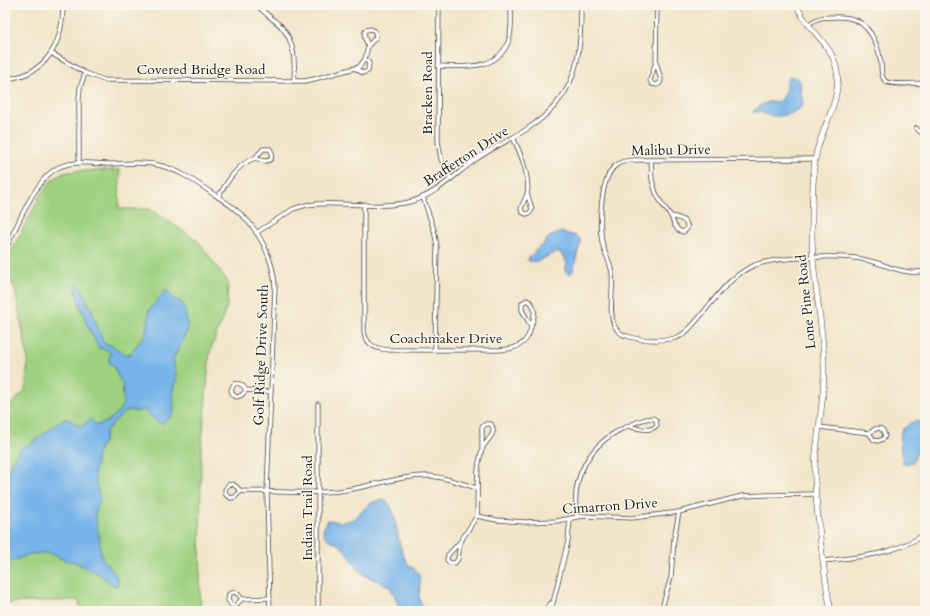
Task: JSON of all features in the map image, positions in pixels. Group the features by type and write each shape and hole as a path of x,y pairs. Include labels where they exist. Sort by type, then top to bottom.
{"street":[{"path":"5,79 17,77 30,72 42,63 51,53 59,39 61,31 63,5"},
{"path":"257,5 280,26 289,38 294,54 294,81"},
{"name":"Bracken Road","path":"439,5 438,150 443,166 451,178"},
{"path":"438,66 477,66 497,57 506,46 509,38 511,5"},
{"name":"Brafferton Drive","path":"256,233 301,206 311,204 398,204 423,197 434,192 480,157 513,138 543,118 556,104 567,88 574,74 579,53 581,5"},
{"path":"656,62 650,80 652,84 657,85 661,80 656,62 657,5"},
{"name":"Lone Pine Road","path":"797,5 808,25 830,50 835,63 838,78 836,95 818,142 814,159 812,236 824,364 815,466 816,494 823,561 832,611"},
{"path":"808,25 815,19 820,18 844,17 856,19 867,27 874,40 885,80 892,83 925,84"},
{"name":"Covered Bridge Road","path":"51,53 85,73 99,79 294,81 314,79 356,68 363,73 368,71 370,66 365,59 368,46 376,37 375,31 370,29 366,30 364,33 364,38 368,46"},
{"path":"356,68 361,65 365,59"},
{"path":"79,163 79,98 80,88 85,73"},
{"path":"916,128 925,136"},
{"path":"513,138 523,162 527,193 532,209 530,213 526,214 522,212 521,209 527,193"},
{"path":"218,197 236,170 246,162 255,158 263,149 270,150 272,153 271,159 268,161 264,162 255,158"},
{"name":"Malibu Drive","path":"813,258 773,261 754,266 744,271 725,287 687,331 676,338 645,340 622,334 617,330 613,318 612,272 603,246 601,230 602,200 608,177 616,165 630,160 814,159"},
{"path":"651,160 652,180 656,193 662,204 672,216 687,224 687,229 683,232 678,230 674,224 672,216"},
{"name":"Golf Ridge Drive South","path":"5,250 41,181 56,169 69,164 79,163 157,165 174,170 240,212 256,233 268,254 275,282 267,491 270,611"},
{"path":"423,197 434,230 437,246 435,349"},
{"name":"Coachmaker Drive","path":"364,204 364,327 367,341 372,347 380,349 512,349 525,342 532,326 534,306 529,301 525,300 522,303 521,308 532,326"},
{"path":"813,258 847,257 861,259 904,272 925,271"},
{"path":"246,390 271,392"},
{"name":"Indian Trail Road","path":"318,404 318,611"},
{"path":"577,517 575,494 578,481 591,454 603,440 628,426 650,418 654,419 657,426 654,429 649,430 628,426"},
{"path":"460,542 458,559 455,563 450,563 447,560 448,555 460,542 477,516 476,488 482,449 482,428 486,424 490,424 493,427 493,433 482,449"},
{"path":"819,426 869,433 879,428 883,430 885,436 883,439 878,441 874,440 869,433"},
{"path":"241,491 235,497 231,498 226,495 225,490 227,486 233,484 241,491 318,492 350,490 399,479 424,476 445,479 476,488"},
{"name":"Cimarron Drive","path":"477,516 497,520 522,522 546,522 588,516 625,518 679,512 747,496 765,494 816,494"},
{"path":"662,611 671,577 674,538 679,512"},
{"path":"550,611 568,541 570,518"},
{"path":"823,561 880,554 903,547 925,534"},
{"path":"242,599 270,598"},
{"path":"544,611 552,602"}],"green space":[{"path":"120,170 119,209 150,209 198,241 228,282 227,306 210,352 201,453 200,611 80,611 79,600 5,603 5,407 8,407 25,391 28,360 15,290 5,270 5,264 41,194 52,180 63,173 75,171"}],"water":[{"path":"789,77 800,80 803,105 795,111 782,116 772,116 759,112 752,112 757,107 771,101 777,102 783,98"},
{"path":"561,232 576,236 581,240 573,271 569,275 565,271 567,263 560,252 537,261 528,261 528,258 540,246 543,246 548,238"},
{"path":"78,285 82,289 92,311 104,344 111,345 126,355 131,353 145,334 149,310 166,290 169,292 172,299 181,302 184,305 188,329 173,359 176,380 173,390 174,412 172,416 161,424 143,409 137,412 130,410 125,412 106,431 104,442 100,447 96,458 94,473 100,501 95,515 102,557 116,575 118,582 117,586 113,585 99,574 75,562 67,561 49,553 30,554 5,564 5,474 19,451 23,447 34,443 33,441 63,419 68,419 79,426 85,424 91,419 96,425 104,423 122,407 123,384 120,382 120,378 118,377 114,366 109,362 111,353 107,350 99,348 86,323 75,287"},
{"path":"917,421 921,424 923,434 913,462 903,464 900,444 901,431 910,423"},
{"path":"384,500 388,502 394,513 399,543 403,555 407,562 417,571 419,576 419,597 422,605 430,610 447,611 400,611 394,594 388,586 362,573 342,547 325,537 323,530 328,520 342,522 347,521 357,516 372,503"}]}
